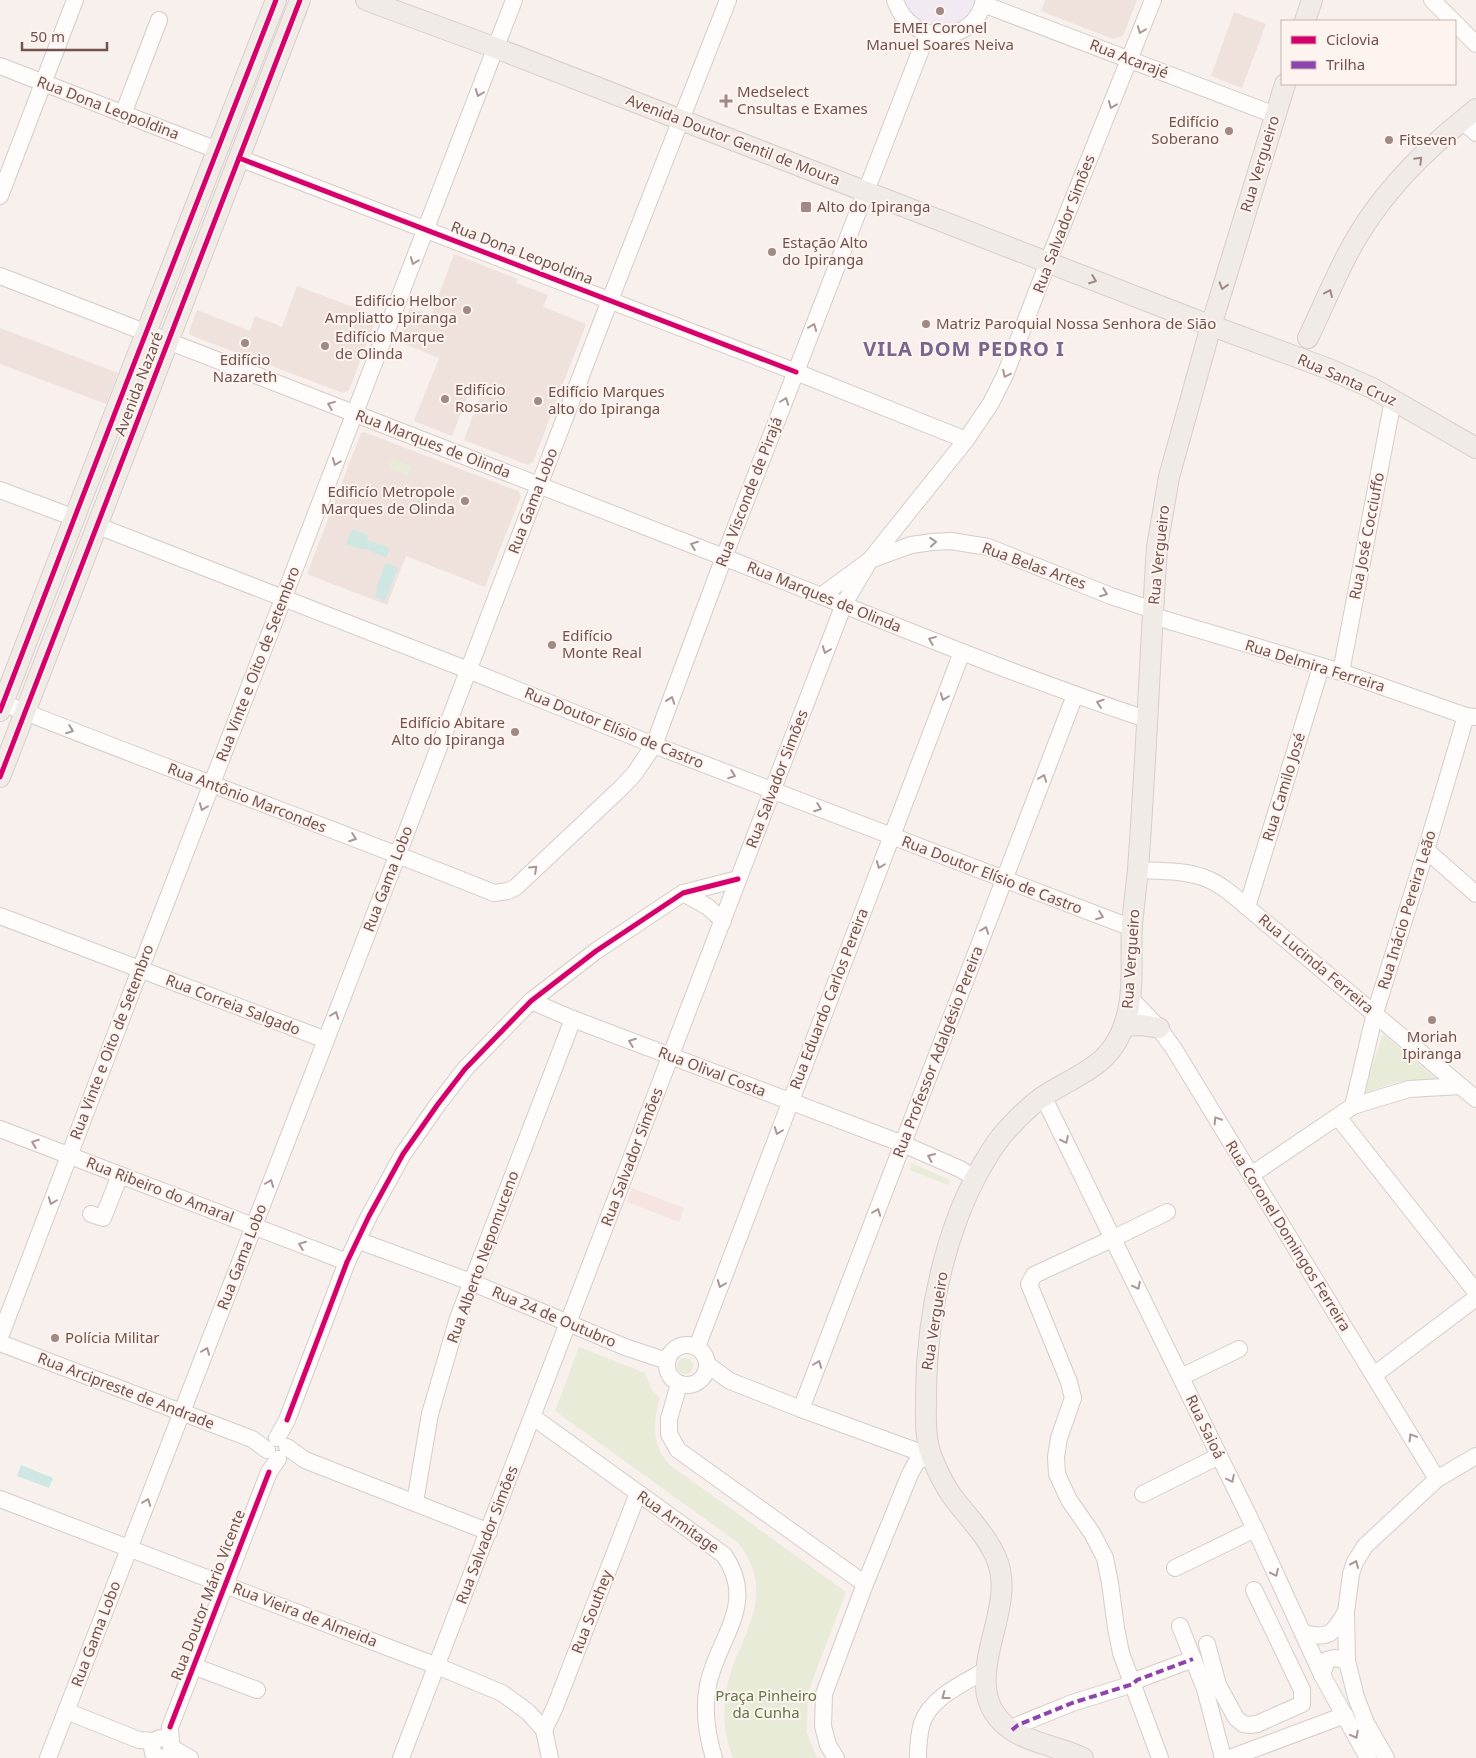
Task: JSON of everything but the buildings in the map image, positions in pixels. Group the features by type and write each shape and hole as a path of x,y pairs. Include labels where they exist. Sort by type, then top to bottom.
{"main road":[{"name":"Avenida Nazaré","path":"1,706 76,518 145,332 276,0"},
{"name":"Avenida Nazaré","path":"0,777 300,0"},
{"name":"Avenida Doutor Gentil de Moura","path":"366,0 496,48 1211,326"},
{"path":"1305,20 1312,0"},
{"name":"Rua Vergueiro","path":"1083,1758 1054,1746 1030,1739 1012,1730 1000,1719 988,1698 986,1670 1002,1594 1002,1580 999,1565 983,1536 948,1490 930,1456 926,1418 926,1366 934,1312 948,1247 956,1221 975,1178 1001,1137 1031,1105 1100,1063 1116,1045 1124,1026 1131,999 1132,928 1138,870 1157,547 1165,493 1211,326 1285,85"},
{"path":"1268,346 1283,345 1308,338 1348,253 1366,224 1387,196 1435,144 1471,121"},
{"name":"Rua Santa Cruz","path":"1211,326 1329,369 1393,400 1476,447"},
{"path":"1308,338 1329,369"},
{"path":"1124,1026 1141,1025 1159,1028"}],"street":[{"path":"0,196 75,0"},
{"name":"Rua Vinte e Oito de Setembro","path":"0,1337 514,0"},
{"name":"Rua Gama Lobo","path":"48,1758 610,300 728,0"},
{"path":"895,0 902,16 913,27 927,34 941,36 955,33 967,26 977,16 983,2"},
{"name":"Rua Salvador Simões","path":"401,1758 844,604 870,560 966,440 1006,375 1048,263 1153,0"},
{"path":"1432,0 1452,20"},
{"name":"Rua Acarajé","path":"983,2 1274,115"},
{"path":"123,114 159,20"},
{"path":"1456,24 1476,44"},
{"name":"Rua Visconde de Pirajá","path":"494,893 508,891 516,887 622,787 635,773 654,745 864,192 927,34"},
{"name":"Rua Dona Leopoldina","path":"0,66 217,150"},
{"name":"Rua Dona Leopoldina","path":"239,158 796,372 966,440"},
{"name":"Rua Marques de Olinda","path":"0,276 540,485 962,652 1075,695 1146,719"},
{"name":"Rua José Cocciuffo","path":"1341,672 1393,400"},
{"path":"0,490 76,518"},
{"name":"Rua Doutor Elísio de Castro","path":"98,526 772,791 1132,928"},
{"path":"895,528 900,538 911,545"},
{"name":"Rua Belas Artes","path":"870,560 911,545 951,541 988,548 1153,613"},
{"name":"Rua Salvador Simões","path":"821,596 870,560"},
{"name":"Rua Delmira Ferreira","path":"1153,613 1341,672 1473,717"},
{"name":"Rua Eduardo Carlos Pereira","path":"697,1346 962,652"},
{"name":"Rua Camilo José","path":"1247,907 1321,667"},
{"name":"Rua Professor Adalgésio Pereira","path":"801,1410 1075,695"},
{"name":"Rua Antônio Marcondes","path":"1,706 25,712 212,785 398,854 494,893"},
{"name":"Rua Inácio Pereira Leão","path":"1353,1106 1375,1013 1426,850 1473,717"},
{"path":"1426,850 1476,894"},
{"name":"Rua Lucinda Ferreira","path":"1138,870 1173,872 1203,877 1218,884 1476,1099"},
{"name":"Rua Doutor Mário Vicente","path":"159,1750 170,1727 226,1585 347,1262 403,1154 438,1104 472,1062 531,1000 596,951 683,893 738,879"},
{"path":"683,893 708,907 723,921"},
{"name":"Rua Correia Salgado","path":"0,916 326,1040"},
{"name":"Rua Coronel Domingos Ferreira","path":"1131,999 1159,1028 1437,1479"},
{"name":"Rua Olival Costa","path":"531,1000 573,1019 903,1144 960,1169 975,1178"},
{"name":"Rua Alberto Nepomuceno","path":"415,1502 430,1414 443,1365 471,1282 573,1019"},
{"path":"1251,1175 1353,1106 1409,1089 1461,1086"},
{"name":"Rua Saioá","path":"1044,1096 1255,1529 1322,1675 1368,1758"},
{"path":"1338,1117 1476,1292"},
{"name":"Rua Ribeiro do Amaral","path":"0,1129 347,1262"},
{"path":"92,1214 103,1218 120,1175"},
{"path":"1160,1758 1122,1653 1116,1628 1105,1558 1092,1533 1069,1500 1057,1474 1056,1457 1060,1438 1073,1398 1069,1382 1029,1284 1034,1275 1167,1212"},
{"name":"Rua 24 de Outubro","path":"357,1240 471,1282 625,1347 667,1361"},
{"path":"1374,1375 1476,1298"},
{"name":"Rua Arcipreste de Andrade","path":"0,1343 252,1439 276,1451"},
{"path":"688,1344 697,1346 707,1358 705,1372 695,1384 679,1384 669,1374 667,1361 671,1352 678,1346 688,1344"},
{"path":"1181,1377 1239,1349"},
{"path":"705,1372 801,1410 930,1456"},
{"path":"679,1384 669,1419 668,1434 678,1450 865,1584"},
{"name":"Rua Armitage","path":"533,1417 724,1555 731,1565 737,1582 738,1598 734,1616 708,1685 706,1712 714,1758"},
{"path":"276,1451 306,1460 489,1532"},
{"path":"836,1758 828,1745 822,1726 824,1694 865,1584 914,1466 917,1461 930,1456"},
{"path":"1142,1494 1219,1456"},
{"path":"1386,1758 1366,1723 1356,1697 1347,1661 1346,1612 1351,1574 1360,1553 1366,1546 1437,1479 1476,1456"},
{"name":"Rua Southey","path":"544,1730 638,1494"},
{"name":"Rua Vieira de Almeida","path":"0,1499 502,1692 528,1712 544,1730 550,1758"},
{"path":"1175,1568 1255,1529"},
{"path":"1254,1590 1302,1690 1302,1704 1313,1727"},
{"path":"1303,1633 1324,1636 1332,1631 1346,1612"},
{"path":"1180,1626 1205,1689 1223,1758"},
{"path":"1207,1644 1218,1685 1236,1718 1243,1724 1250,1726 1257,1724 1302,1704"},
{"path":"1322,1675 1328,1660 1334,1658 1347,1661"},
{"path":"1012,1730 1018,1725 1072,1703 1134,1684 1137,1680 1193,1659"},
{"path":"193,1666 257,1690"},
{"path":"918,1758 920,1733 927,1713 947,1694 986,1670"},
{"path":"66,1711 159,1750 189,1758"},
{"path":"1230,1758 1345,1715"}],"shaded area":[{"name":"EMEI Coronel Manuel Soares Neiva","path":"903,0 976,0 969,15 959,23 947,28 935,28 912,17"},
{"path":"1045,0 1137,0 1123,36 1113,39 1041,11"},
{"path":"1234,12 1266,24 1242,88 1211,76"},
{"path":"454,254 518,279 516,283 548,295 543,307 586,324 533,462 528,465 464,440 482,391 471,387 452,436 414,421 439,358 397,341 410,308 431,316"},
{"path":"297,286 377,316 349,390 343,393 190,335 189,331 197,310 250,331 255,316 282,327"},
{"path":"0,328 118,373 106,404 0,364"},
{"path":"364,432 518,491 521,496 485,587 406,556 387,605 307,574 361,433"},
{"path":"632,1188 684,1208 679,1222 627,1202"}],"green space":[{"path":"392,458 411,466 407,476 388,467"},
{"path":"1383,1034 1438,1080 1400,1082 1363,1094"},
{"path":"911,1163 950,1180 948,1185 910,1170"},
{"name":"Praça Pinheiro da Cunha","path":"579,1347 645,1373 651,1389 660,1398 655,1433 659,1449 670,1465 846,1592 808,1692 807,1733 817,1758 733,1758 725,1723 725,1696 731,1672 753,1616 756,1586 753,1570 746,1554 736,1541 555,1411"},
{"path":"685,1358 693,1366 685,1374 677,1366"}],"water":[{"path":"420,500 433,507 429,516 413,509 417,501"},
{"path":"352,529 368,535 367,540 390,548 386,558 364,548 363,550 346,544"},
{"path":"386,563 398,568 385,601 375,597 378,589 376,588"},
{"path":"21,1465 53,1478 49,1488 17,1476"}],"marked path":[{"path":"1012,1730 1018,1725 1072,1703 1133,1684 1137,1680 1193,1659"}],"cycle path":[{"path":"0,711 276,0"},
{"path":"0,777 300,0"},
{"path":"239,158 796,372"},
{"path":"287,1420 347,1262 369,1216 403,1154 465,1069 531,1001 596,951 683,893 738,879"},
{"path":"170,1727 269,1472"}],"place":[{"name":"EMEI Coronel Manuel Soares Neiva","path":"940,11"},
{"name":"Medselect Cnsultas e Exames","path":"726,101"},
{"name":"Edifício Soberano","path":"1229,131"},
{"name":"Fitseven","path":"1389,140"},
{"name":"Alto do Ipiranga","path":"806,207"},
{"name":"Estação Alto do Ipiranga","path":"772,252"},
{"name":"Edifício Helbor Ampliatto Ipiranga","path":"467,310"},
{"name":"Matriz Paroquial Nossa Senhora de Sião","path":"926,324"},
{"name":"Edifício Nazareth","path":"245,343"},
{"name":"Edifício Marque de Olinda","path":"325,346"},
{"name":"Edifício Rosario","path":"445,399"},
{"name":"Edifício Marques alto do Ipiranga","path":"538,401"},
{"name":"Edificío Metropole Marques de Olinda","path":"465,501"},
{"name":"Edifício Monte Real","path":"552,645"},
{"name":"Edifício Abitare Alto do Ipiranga","path":"515,732"},
{"name":"Moriah Ipiranga","path":"1432,1020"},
{"name":"Polícia Militar","path":"55,1338"}],"district":[{"name":"VILA DOM PEDRO I","path":"964,349"}]}
